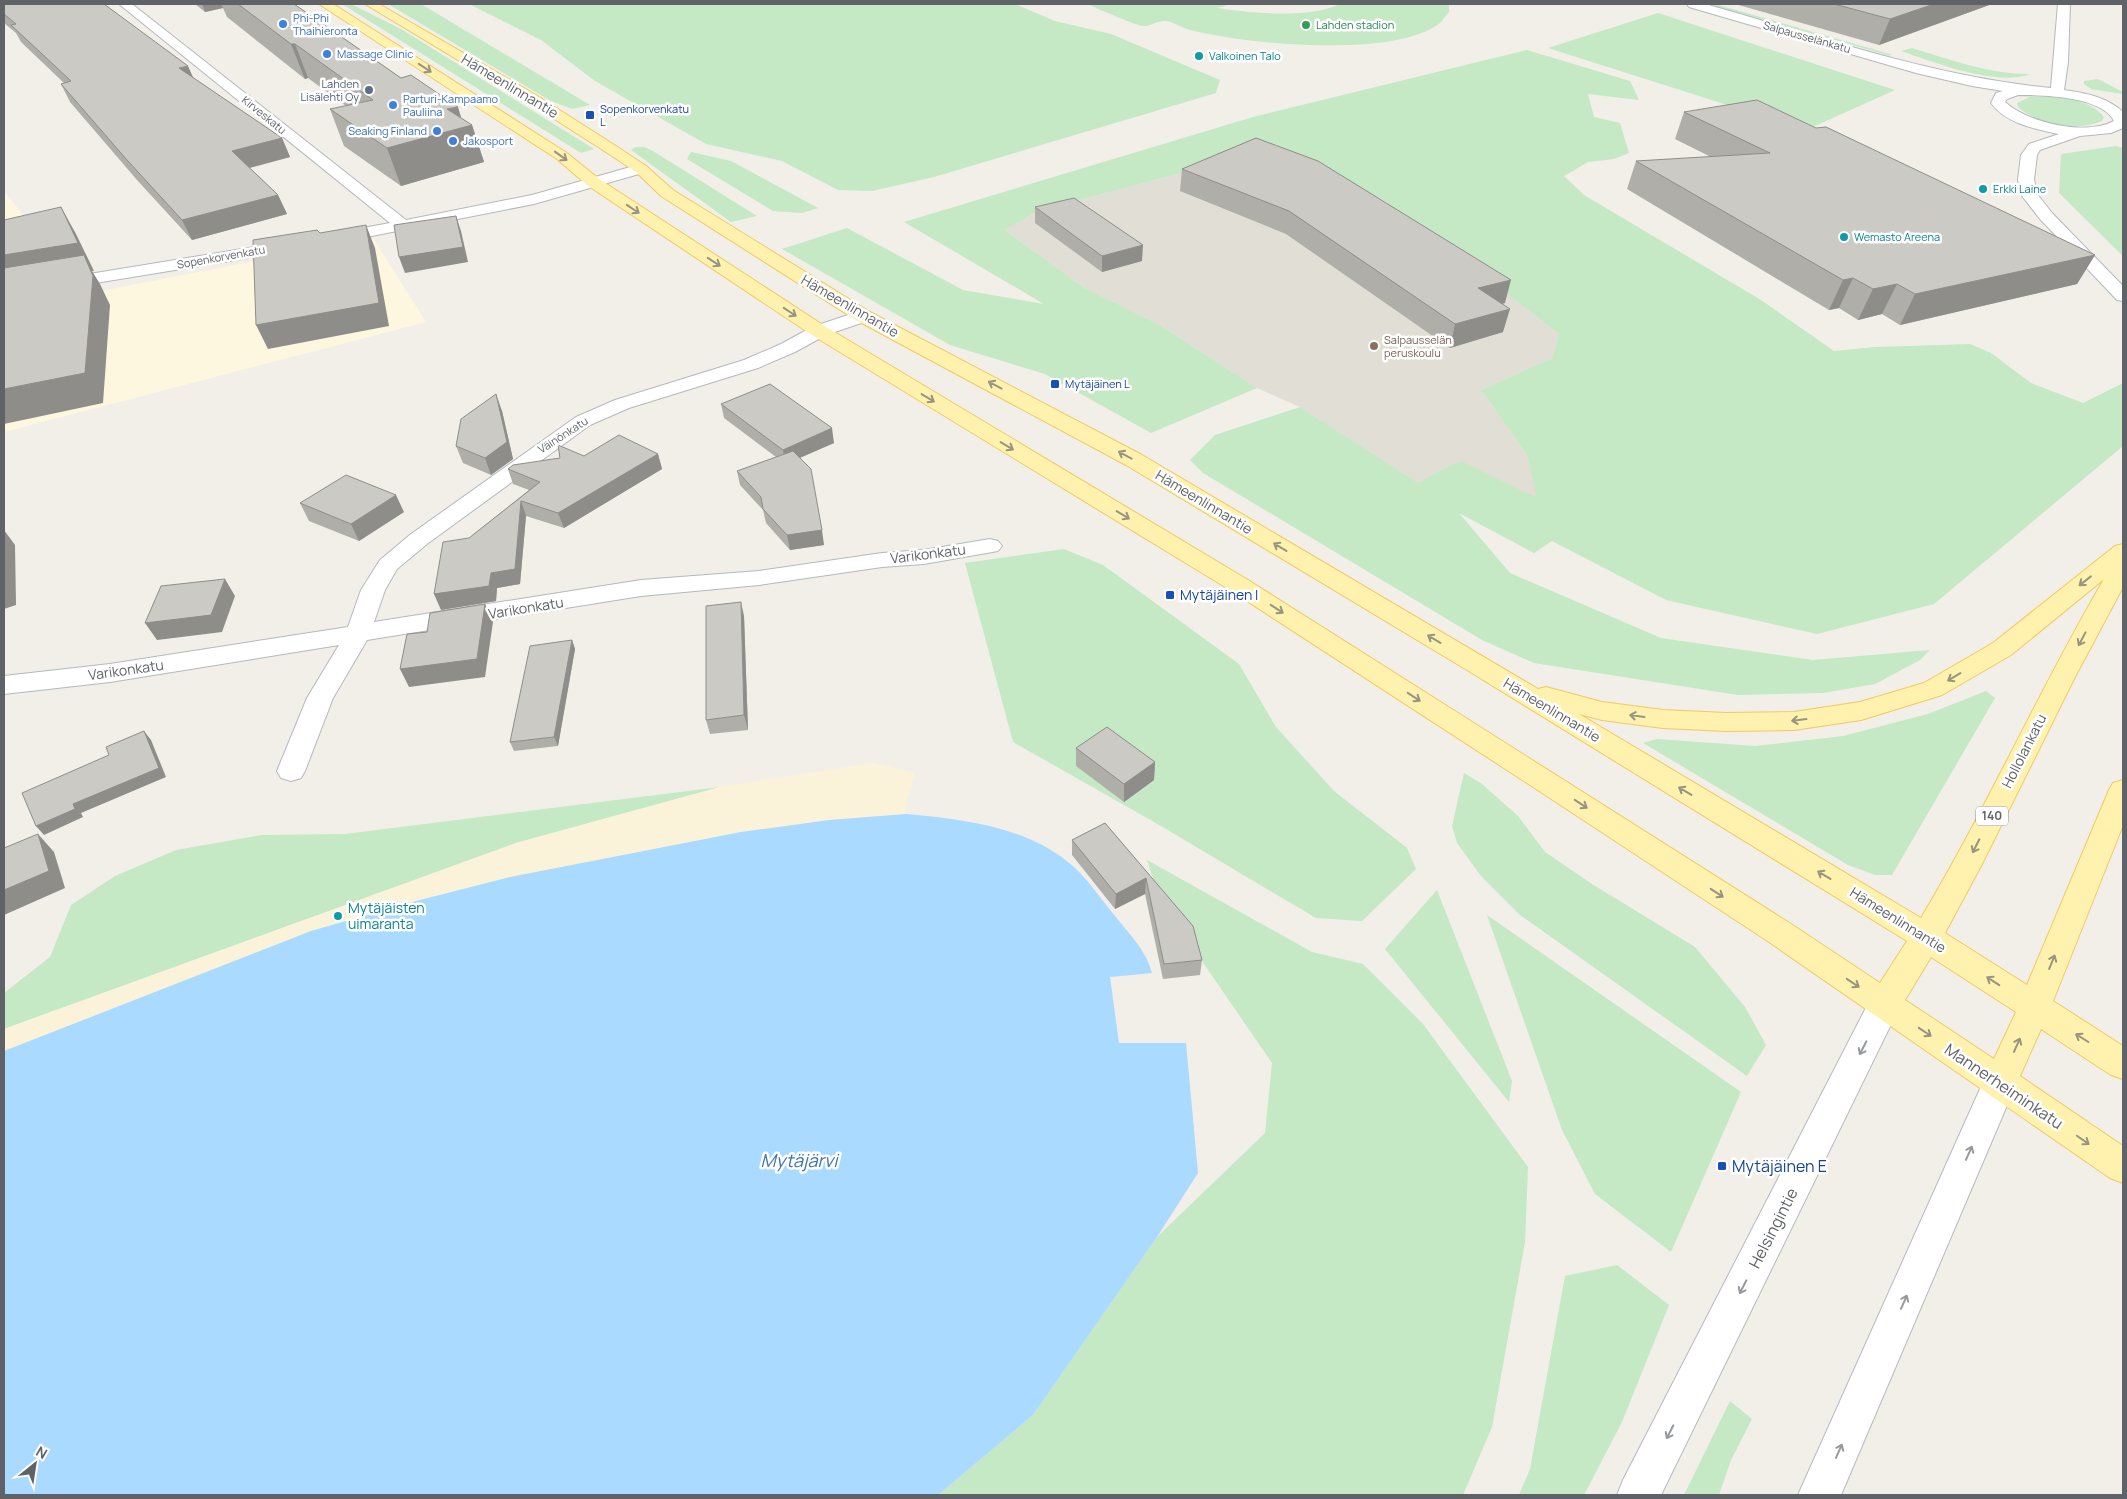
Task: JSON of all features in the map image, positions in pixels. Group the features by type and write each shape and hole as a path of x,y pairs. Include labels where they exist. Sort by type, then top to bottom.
{"main road":[{"path":"325,4 562,156 593,182 819,331 1239,585 1714,890 1885,1004"},
{"name":"Hämeenlinnantie","path":"371,4 531,98 641,169 667,193 863,316 1134,460 1476,664 1926,937 2034,1008"},
{"path":"1476,664 1543,695 1602,710 1663,719 1726,722 1794,721 1861,711 1933,689 2002,649 2123,551"},
{"name":"Hollolankatu","path":"1926,937 1967,866 2090,624 2123,566"},
{"path":"2000,1082 2034,1008 2123,790"},
{"name":"Helsingintie","path":"1885,1004 1926,937"},
{"name":"Mannerheiminkatu","path":"1885,1004 2123,1166"},
{"path":"2034,1008 2123,1064"}],"street":[{"name":"Kirveskatu","path":"125,4 403,226"},
{"name":"Salpausselänkatu","path":"1693,4 1921,70 1972,82 2029,91"},
{"path":"2057,93 2061,62 2064,4"},
{"name":"Salpausselänkatu","path":"1921,70 2005,111 2041,125 2082,131"},
{"path":"2034,148 2027,132 1998,103 2001,96 2029,91 2057,93 2123,104"},
{"path":"2079,97 2107,107 2121,118 2122,123 2116,130 2082,131 2034,148 2029,155 2026,180 2030,196 2046,216 2123,296"},
{"name":"Sopenkorvenkatu","path":"4,292 403,226 534,199 641,169"},
{"name":"Väinönkatu","path":"291,771 320,698 358,634 373,590 388,565 418,539 583,420 622,404 751,364 788,348 819,331 863,316"},
{"name":"Varikonkatu","path":"4,685 110,673 641,588 759,578 882,560 924,557 990,546"},
{"name":"Helsingintie","path":"1638,1495 1885,1004"},
{"path":"1820,1495 2000,1082"}],"shaded area":[{"name":"Salpausselän peruskoulu","path":"1261,152 1382,199 1559,334 1552,358 1481,390 1527,455 1548,539 1451,505 1300,407 1257,388 1160,325 1083,287 1005,230 1038,211"},
{"path":"4,191 86,294 373,238 426,322 4,432"}],"green space":[{"path":"342,4 351,4 401,29 594,149 581,153"},
{"path":"388,4 421,4 590,105 572,109 549,100"},
{"path":"469,4 1015,4 1055,21 1111,34 1220,80 1216,93 934,177 872,191 838,190 782,161 706,144 595,81 541,40"},
{"name":"Lahden stadion","path":"1087,4 1232,4 1217,8 1246,12 1296,13 1327,9 1340,4 1449,4 1449,12 1440,23 1418,34 1389,41 1355,45 1318,45 1246,40 1190,30 1166,21 1144,26"},
{"path":"1708,4 1715,4 1890,54 1891,56"},
{"path":"1658,13 1895,90 1806,130 1548,48"},
{"path":"1912,48 1985,69 2030,74 2017,77 2001,77 1966,72 1901,51"},
{"path":"1527,50 1630,81 1639,100 1588,94 1594,117 1620,123 1629,153 1614,159 1588,162 1564,176 1584,195 1761,300 1834,351 1875,347 1970,344 1991,353 2031,383 2083,403 2123,383 2123,446 1934,604 1817,634 1666,600 1552,541 1534,553 1459,513 1510,573 1661,638 1813,660 1930,650 1920,660 1875,684 1823,693 1738,695 1534,663 1482,640 1203,473 1190,460 1215,435 1300,407 1418,483 1453,464 1463,462 1537,498 1527,455 1481,390 1552,358 1559,334 1382,199 1261,152 1038,211 1005,230 1083,287 1160,325 1257,388 1151,433 1045,374 950,345 782,249 847,228 963,290 1044,304 904,222 1253,117"},
{"path":"2098,79 2123,92 2123,94 2091,89 2084,84 2084,81"},
{"path":"2030,97 2070,99 2089,105 2104,117 2102,121 2082,126 2058,125 2036,118 2018,107 2017,103"},
{"path":"2116,146 2123,148 2123,256 2059,193 2061,154"},
{"path":"636,147 644,147 653,151 757,216 731,222 631,150"},
{"path":"691,152 731,161 818,208 802,213 773,211 687,159"},
{"path":"1064,549 1103,565 1239,664 1276,727 1334,791 1407,848 1416,869 1362,921 1316,918 1161,826 1013,742 965,563"},
{"path":"1986,691 1995,698 1892,875 1875,875 1848,865 1643,743 1657,739 1755,746 1843,736 1928,714"},
{"path":"1464,773 1482,784 1518,816 1545,852 1592,884 1695,947 1745,1007 1766,1045 1747,1076 1520,915 1481,876 1457,843 1452,826"},
{"path":"720,787 516,843 4,1029 4,993 50,957 71,905 115,876 176,850 262,835 345,834"},
{"path":"1147,860 1312,952 1363,964 1423,1024 1528,1167 1525,1242 1492,1427 1463,1495 938,1495 1033,1415 1157,1237 1265,1133 1272,1063 1160,900"},
{"path":"1437,890 1512,1081 1509,1102 1385,949"},
{"path":"1487,915 1741,1092 1671,1252 1595,1194 1562,1130"},
{"path":"1617,1265 1669,1305 1622,1422 1584,1495 1519,1495 1530,1469 1565,1276"},
{"path":"1730,1401 1752,1419 1731,1460 1719,1495 1684,1495"}],"sand":[{"name":"Mytäjäisten uimaranta","path":"873,763 915,773 906,803 906,814 829,820 416,901 311,931 4,1051 4,1029 516,843 720,787"}],"water":[{"name":"Mytäjärvi","path":"906,814 970,822 1011,832 1050,850 1068,862 1093,887 1137,943 1146,957 1152,973 1110,977 1119,1043 1186,1043 1198,1173 1157,1237 1033,1415 938,1495 4,1495 4,1051 311,931 416,901 510,877 741,832 829,820"}],"building":[{"path":"4,4 104,4 188,66 179,68 282,138 232,151 278,195 182,220 61,84 71,81 11,25 16,24 4,14"},
{"path":"238,4 294,4 401,78 411,75 458,107 447,109 472,125 387,148 330,109 373,100 295,44 291,44"},
{"path":"1834,4 1934,4 1890,19"},
{"name":"Wemasto Areena","path":"1757,100 1816,128 1826,127 2095,255 1915,294 1897,284 1873,289 1853,278 1843,280 1636,161 1770,153 1684,112"},
{"path":"1256,138 1318,161 1511,280 1478,288 1510,309 1455,324 1289,211 1182,169"},
{"path":"1074,198 1143,245 1102,256 1035,207"},
{"path":"61,207 78,243 4,255 4,220"},
{"path":"456,216 463,247 399,257 394,225"},
{"path":"366,225 379,303 256,325 253,240 317,230 320,233"},
{"path":"84,255 93,276 85,373 4,389 4,268"},
{"path":"770,384 832,428 783,450 721,404"},
{"path":"496,394 507,442 485,458 456,446 461,419"},
{"path":"619,435 658,454 558,513 521,501 515,569 491,573 489,586 434,594 443,542 469,538 540,482 508,469 513,465 560,458 558,445 584,456"},
{"path":"793,451 811,469 822,530 787,535 763,509 761,497 737,471"},
{"path":"346,475 396,495 351,524 300,503"},
{"path":"225,579 211,615 145,623 161,586"},
{"path":"741,602 744,715 706,720 706,606"},
{"path":"485,604 477,659 400,669 407,634 427,632 430,613"},
{"path":"572,640 554,737 510,742 530,646"},
{"path":"1107,727 1155,762 1124,784 1076,748"},
{"path":"144,731 159,768 73,804 75,809 36,826 22,793 109,755 106,747"},
{"path":"1105,823 1193,926 1202,960 1164,964 1146,878 1116,894 1072,840"},
{"path":"38,834 49,871 4,890 4,848"}],"place":[{"name":"Phi-Phi Thaihieronta","path":"283,24"},
{"name":"Lahden stadion","path":"1306,25"},
{"name":"Massage Clinic","path":"327,54"},
{"name":"Valkoinen Talo","path":"1199,56"},
{"name":"Lahden Lisälehti Oy","path":"369,90"},
{"name":"Parturi-Kampaamo Pauliina","path":"393,105"},
{"name":"Sopenkorvenkatu L","path":"590,115"},
{"name":"Seaking Finland","path":"437,131"},
{"name":"Jakosport","path":"453,141"},
{"name":"Erkki Laine","path":"1983,189"},
{"name":"Wemasto Areena","path":"1844,237"},
{"name":"Salpausselän peruskoulu","path":"1374,346"},
{"name":"Mytäjäinen L","path":"1055,384"},
{"name":"Mytäjäinen I","path":"1170,595"},
{"name":"Mytäjäisten uimaranta","path":"338,916"},
{"name":"Mytäjäinen E","path":"1722,1166"}]}
